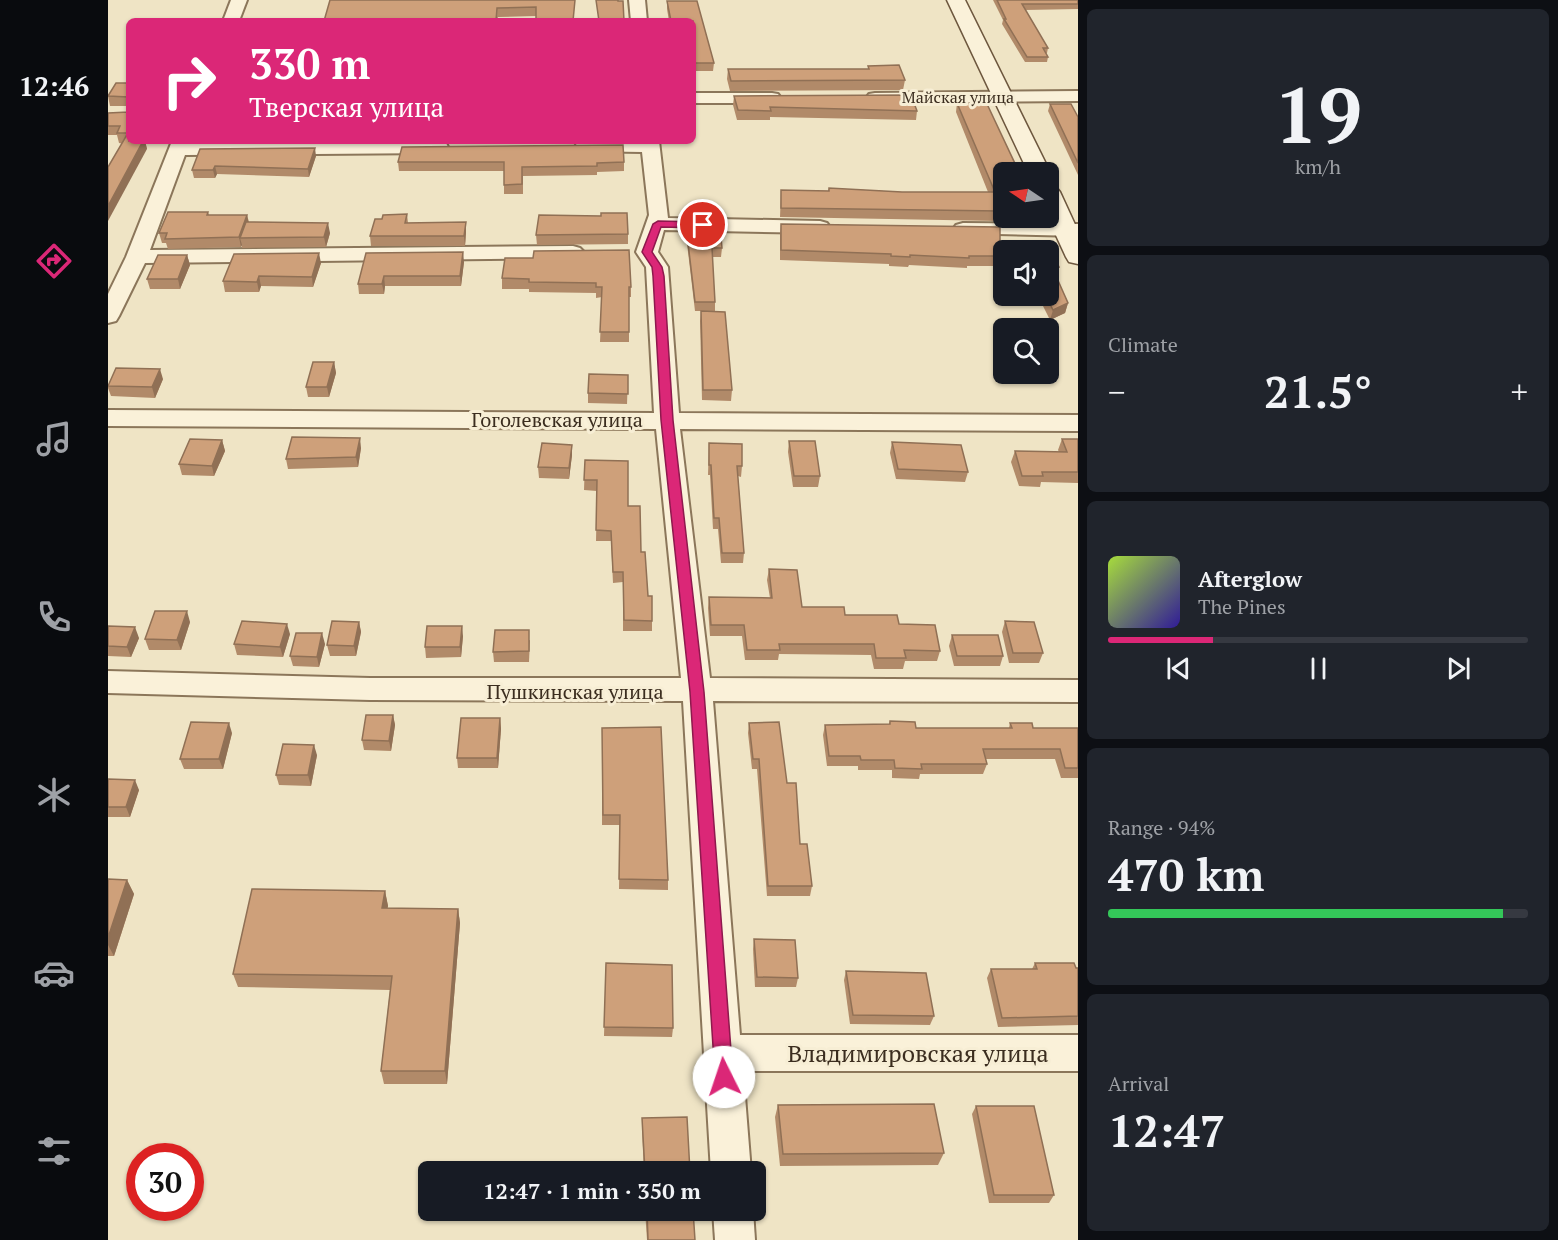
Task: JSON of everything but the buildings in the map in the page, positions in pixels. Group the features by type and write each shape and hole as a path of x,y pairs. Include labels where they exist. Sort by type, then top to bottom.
{"street":[{"path":"232,18 239,0"},
{"path":"637,0 639,18"},
{"path":"956,0 1035,162"},
{"name":"Майская улица","path":"855,98 1078,96"},
{"path":"696,98 786,98"},
{"path":"568,147 651,144 658,224 635,252 657,267 658,276 667,420 697,692 730,1161"},
{"path":"108,316 137,257 179,145 461,147"},
{"path":"1059,209 1072,230 1078,257"},
{"path":"658,224 844,227"},
{"path":"949,228 1072,230"},
{"path":"137,257 588,252"},
{"name":"Гоголевская улица","path":"108,418 1078,423"},
{"name":"Пушкинская улица","path":"108,682 370,689 697,692 1078,691"},
{"name":"Владимировская улица","path":"723,1053 1078,1053"},
{"path":"734,1221 735,1240"}],"route":[{"path":"703,225 658,224 647,252 657,267 667,420 697,692 724,1077"}]}
